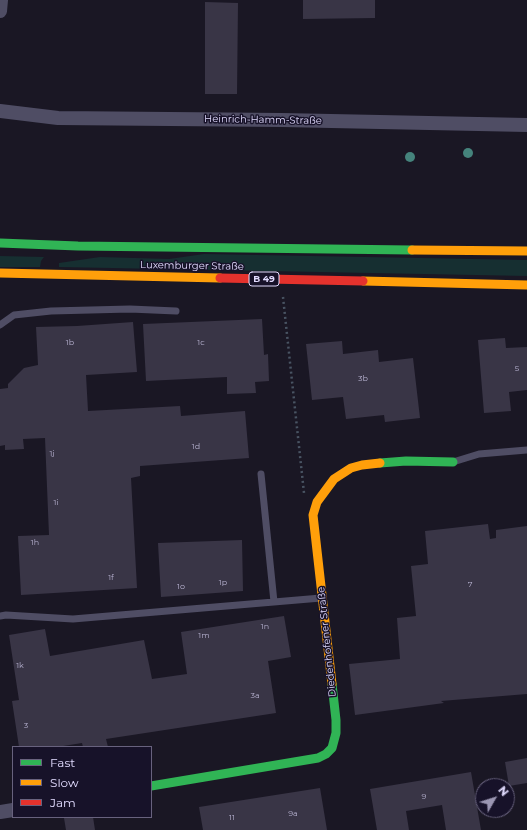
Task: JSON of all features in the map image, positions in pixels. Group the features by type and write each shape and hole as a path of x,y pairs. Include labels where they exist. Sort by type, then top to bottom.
{"main road":[{"name":"Luxemburger Straße","path":"0,243 78,246 527,251"},
{"path":"55,254 78,246"},
{"name":"Luxemburger Straße","path":"0,273 51,270 527,285"},
{"name":"Diedenhofener Straße","path":"152,786 318,758 326,754 332,748 336,733 336,720 313,515 317,502 334,480 351,468 362,465 406,461 453,462"}],"street":[{"path":"0,11 1,0"},
{"name":"Heinrich-Hamm-Straße","path":"0,112 58,118 290,120 527,125"},
{"path":"0,812 12,810"}],"lane":[{"path":"0,325 14,315 51,311 130,309 176,311"},
{"path":"453,462 479,454 527,450"},
{"path":"261,474 274,602"},
{"path":"0,616 6,615 73,619 322,598"}],"path":[{"path":"283,297 306,508 313,515"}],"green space":[{"path":"204,254 527,260 527,276 59,267 59,263 100,257 169,259"},
{"path":"0,256 44,257 41,261 40,267 0,267"}],"building":[{"path":"303,0 375,0 375,18 303,19"},
{"path":"205,2 238,3 237,94 205,94"},
{"path":"262,319 264,355 268,354 269,381 255,382 256,393 227,394 227,377 146,381 143,324"},
{"path":"133,322 137,372 86,375 88,411 180,406 181,416 245,411 249,458 140,466 140,476 131,478 137,588 21,595 18,536 49,535 45,438 23,439 24,449 5,450 5,445 0,446 0,389 8,388 8,384 24,368 38,365 36,327"},
{"path":"505,338 506,348 527,347 527,390 509,392 511,411 484,413 478,340"},
{"path":"342,341 343,354 378,350 379,362 413,358 420,418 385,422 384,415 346,419 343,397 312,400 306,344"},
{"path":"488,524 490,539 496,538 496,530 527,526 527,694 441,701 444,703 355,715 349,664 400,659 397,618 416,616 411,566 428,564 425,531"},
{"path":"242,540 243,591 161,597 158,543"},
{"path":"284,616 291,657 268,661 276,713 106,739 108,746 83,746 82,743 63,746 19,746 12,701 19,700 9,635 45,629 50,656 144,640 152,679 187,674 181,632"},
{"path":"527,758 527,783 515,785 515,778 508,778 505,762"},
{"path":"471,772 475,795 475,818 479,818 481,830 446,830 442,805 406,811 409,830 377,830 370,789"},
{"path":"320,788 327,830 203,830 199,807"},
{"path":"64,818 93,818 95,830 66,830"}],"traffic: fast":[{"path":"0,243 78,246 412,250"},
{"path":"380,463 406,461 453,462"},
{"path":"152,786 318,758 326,754 332,748 336,733 332,684"}],"traffic: slow":[{"path":"412,250 527,251"},
{"path":"0,273 220,278"},
{"path":"363,281 527,285"},
{"path":"332,684 313,515 317,502 334,479 351,468 380,463"}],"traffic: jam":[{"path":"220,278 363,281"}]}
